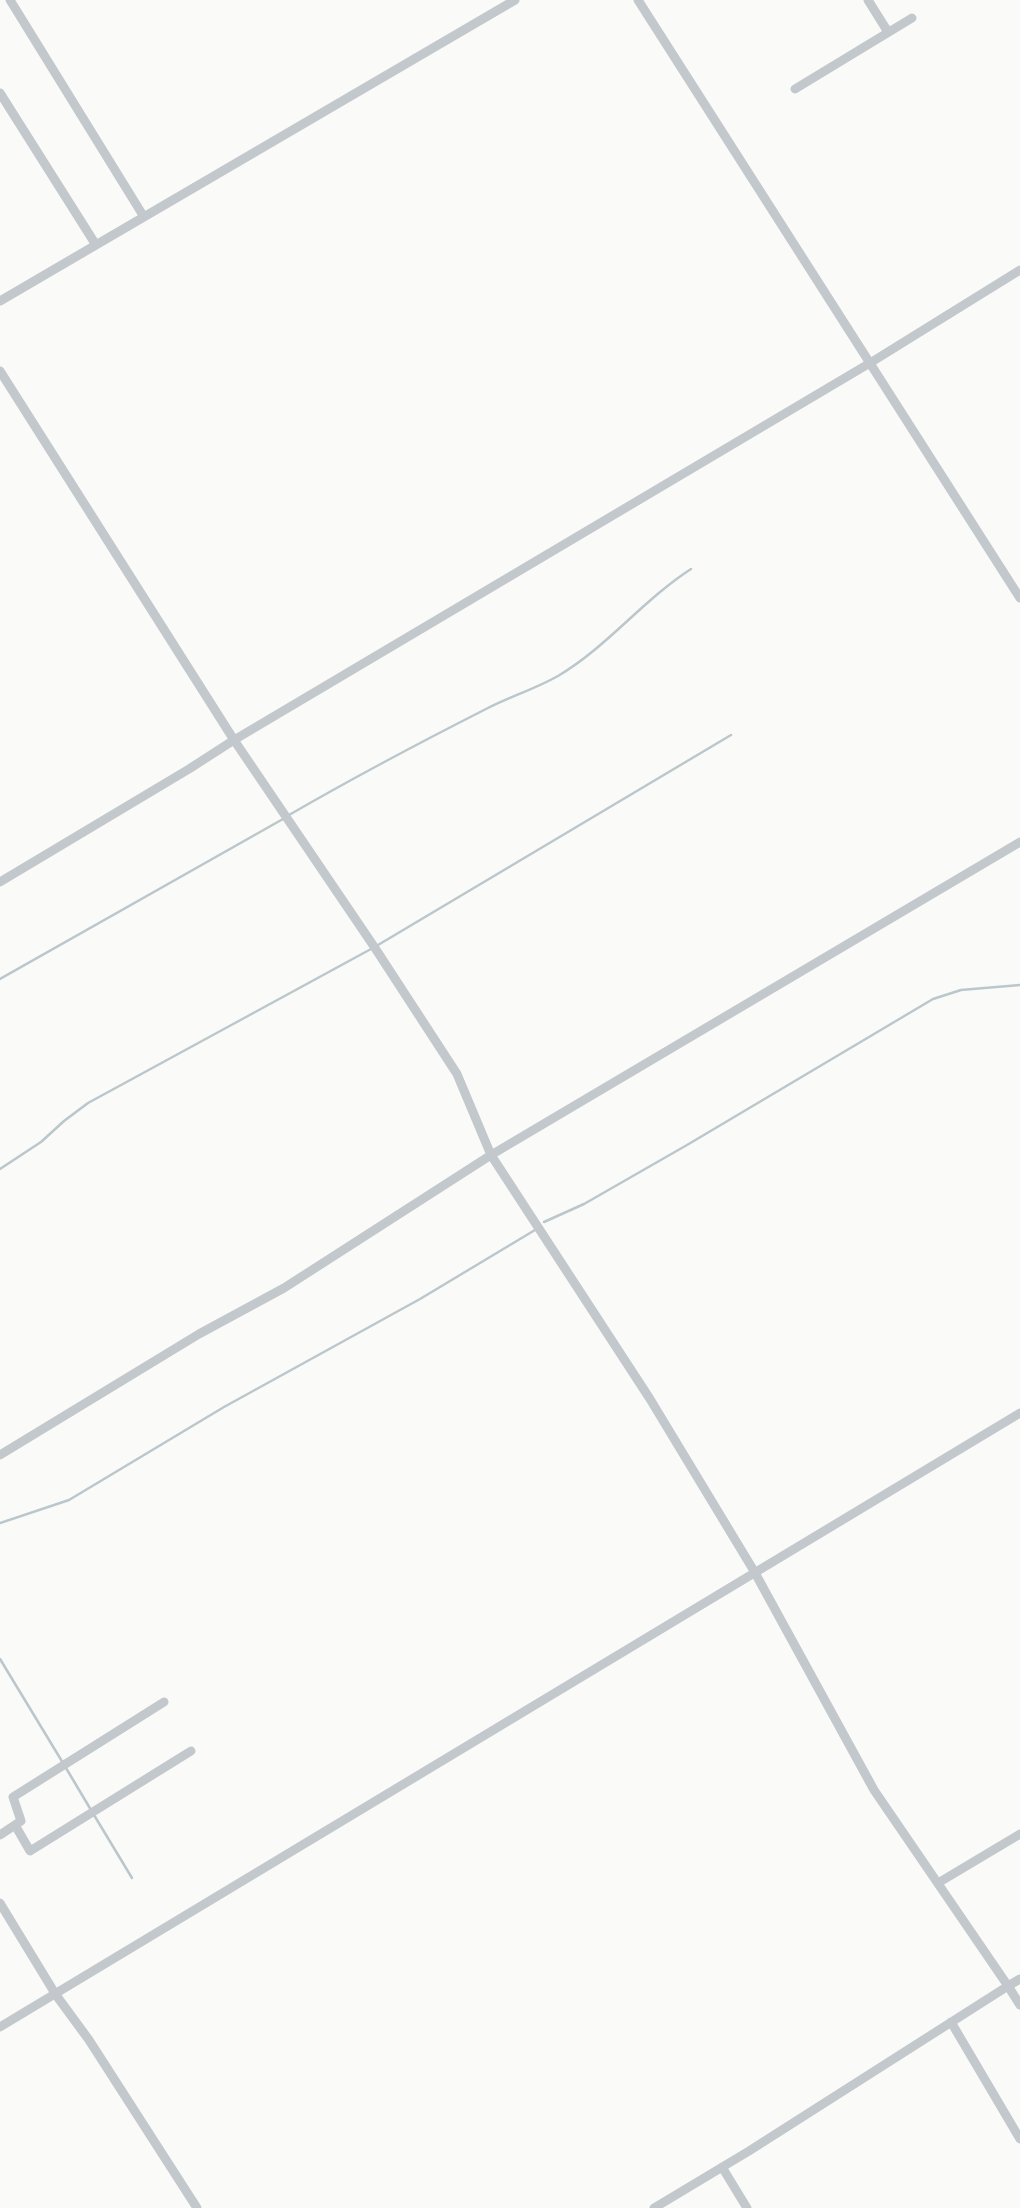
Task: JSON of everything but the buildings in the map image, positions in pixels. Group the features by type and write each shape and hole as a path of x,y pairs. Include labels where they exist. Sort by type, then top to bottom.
{"street":[{"path":"10,0 144,217"},
{"path":"0,301 515,0"},
{"path":"638,0 1020,598"},
{"path":"868,0 888,32"},
{"path":"795,89 912,18"},
{"path":"0,93 96,245"},
{"path":"0,882 234,740 870,363 1020,270"},
{"path":"0,371 234,740 375,948 457,1074 491,1155 650,1399 754,1571 874,1790 1020,2005"},
{"path":"0,1455 199,1334 284,1288 491,1155 1020,842"},
{"path":"0,2027 56,1995 754,1571 1020,1413"},
{"path":"0,1835 21,1821 13,1798 164,1702"},
{"path":"14,1825 30,1852 192,1751"},
{"path":"938,1883 1020,1834"},
{"path":"0,1903 56,1995 90,2040 197,2208"},
{"path":"654,2208 1020,1979"},
{"path":"951,2022 1020,2139"},
{"path":"722,2167 747,2208"}],"waterway":[{"path":"289,815 461,722 558,676 593,651 657,595 691,569"},
{"path":"378,945 731,735"},
{"path":"0,979 283,819"},
{"path":"0,1169 41,1142 88,1103 371,949"},
{"path":"544,1222 584,1204 687,1145 933,999 961,990 1020,985"},
{"path":"0,1523 69,1500 224,1407 420,1299 535,1230"},
{"path":"0,1659 63,1763"},
{"path":"66,1768 91,1810"},
{"path":"94,1815 132,1878"}]}
